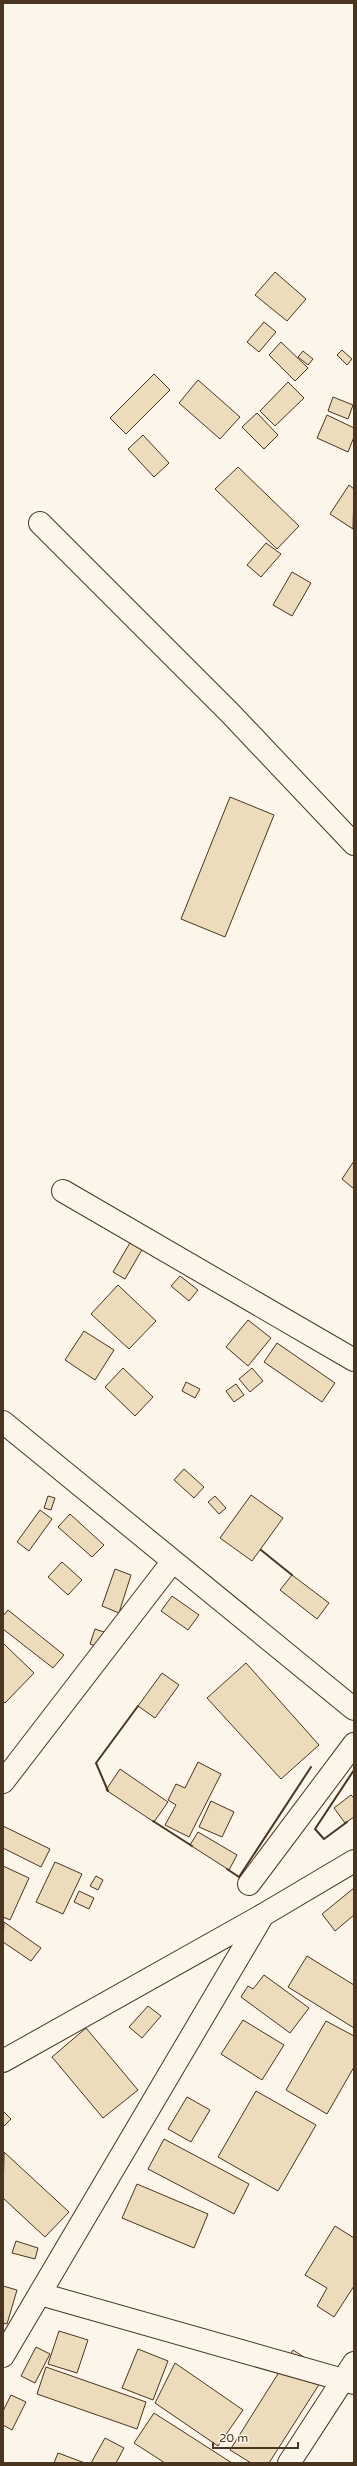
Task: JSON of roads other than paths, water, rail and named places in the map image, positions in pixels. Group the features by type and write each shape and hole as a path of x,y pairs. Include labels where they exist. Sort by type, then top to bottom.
{"street":[{"path":"40,523 231,714 354,844"},
{"path":"63,1192 354,1360"},
{"path":"3,1422 354,1709"},
{"path":"3,1782 173,1561"},
{"path":"249,1884 354,1744"},
{"path":"3,2061 263,1915 354,1861"},
{"path":"3,2356 263,1915"},
{"path":"40,2294 351,2375 289,2463"}]}
